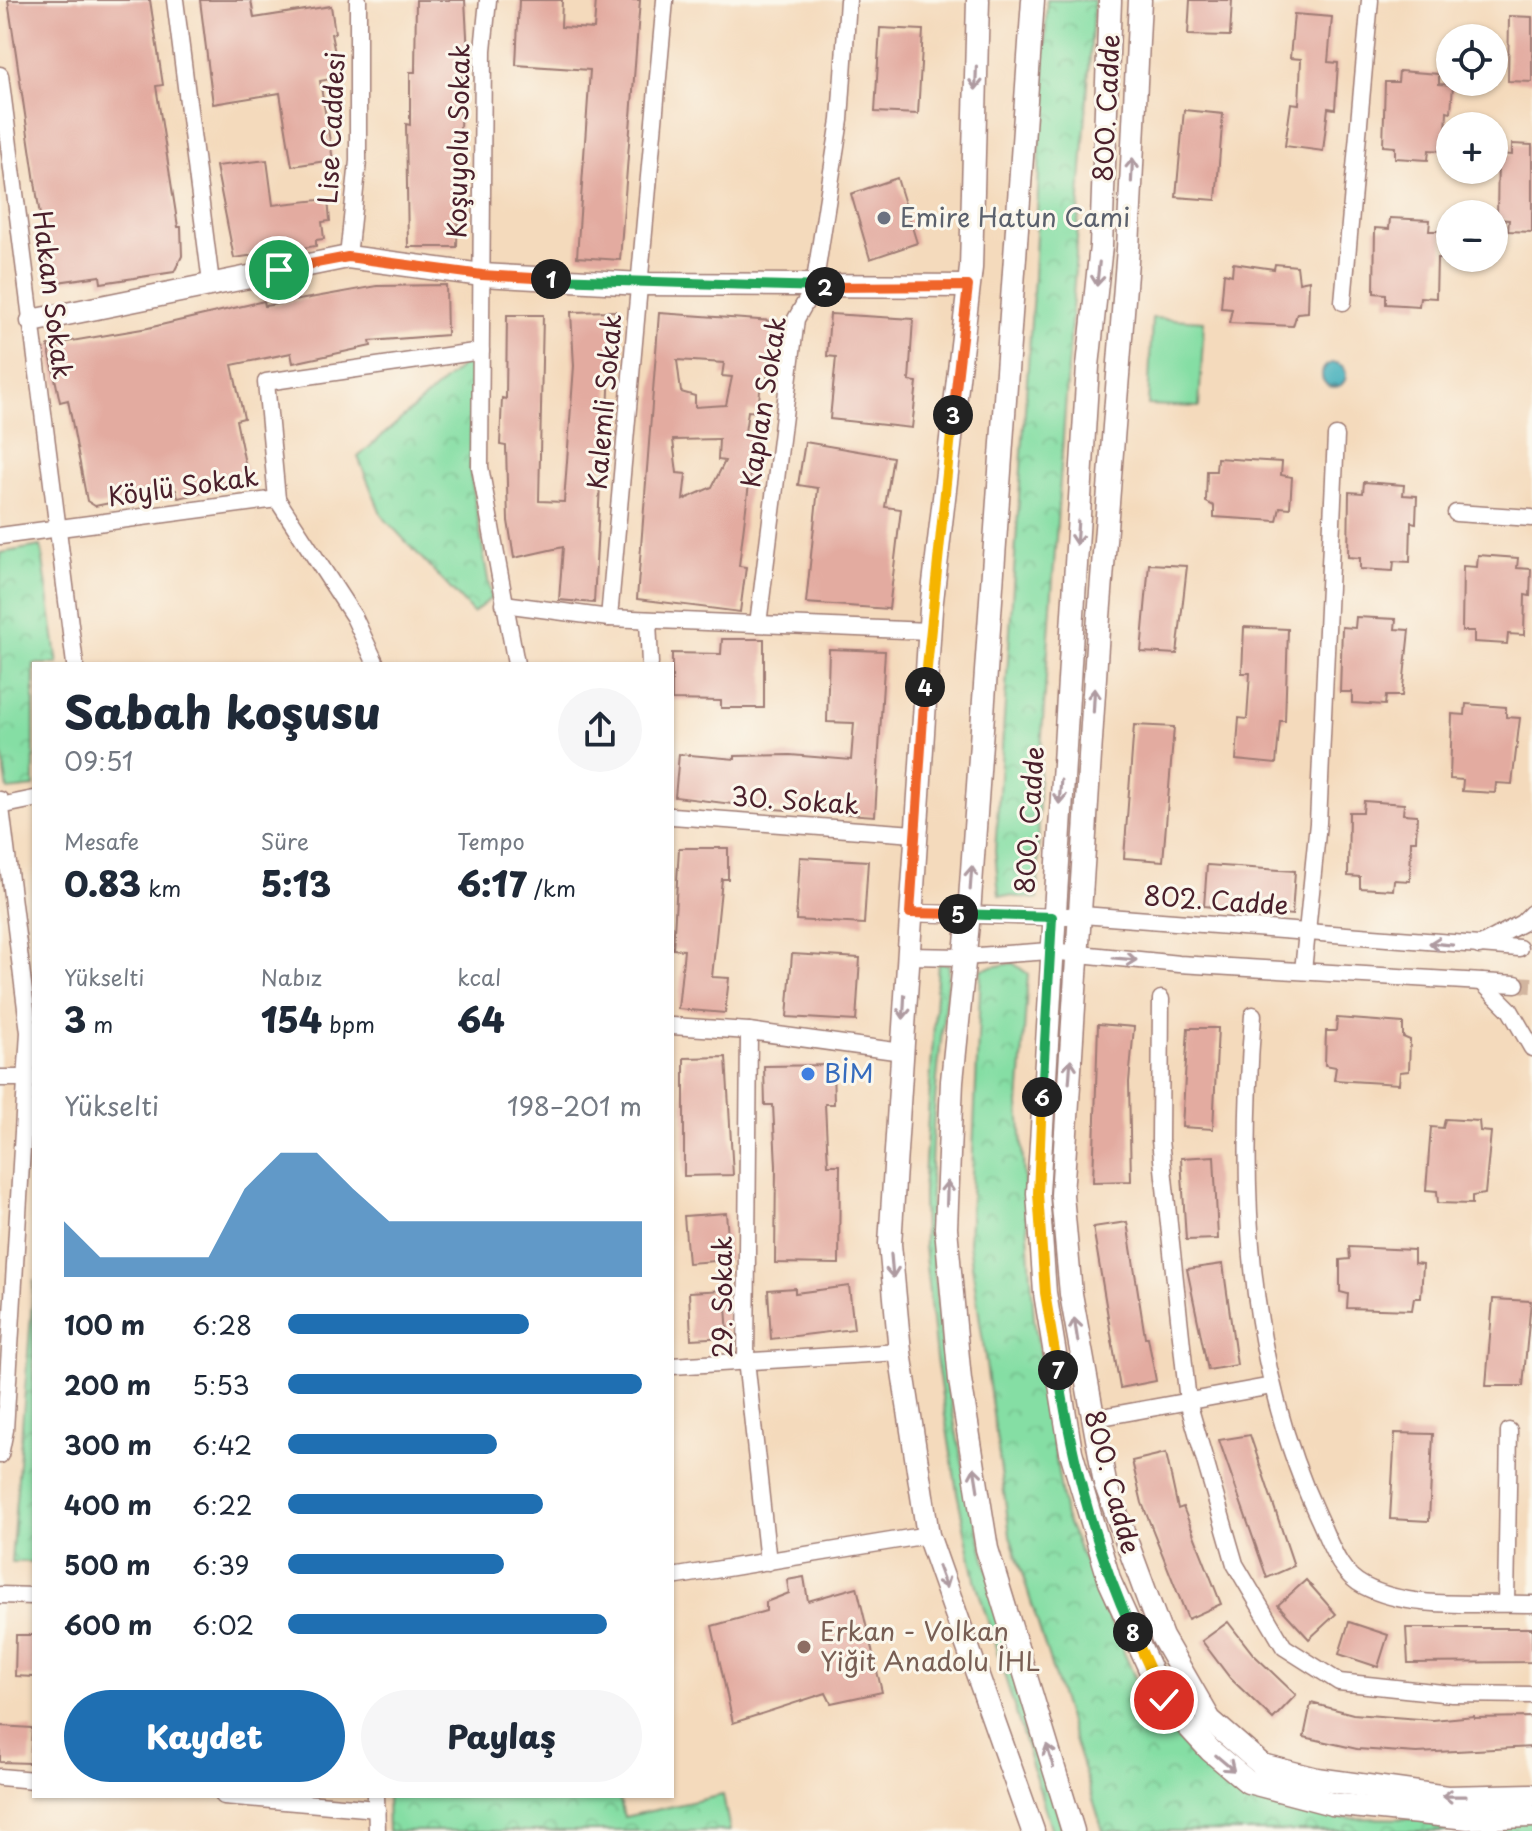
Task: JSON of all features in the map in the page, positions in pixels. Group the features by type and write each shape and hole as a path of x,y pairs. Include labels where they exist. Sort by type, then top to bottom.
{"street":[{"path":"175,0 211,283"},
{"name":"Lise Caddesi","path":"348,257 358,161 358,0"},
{"name":"Koşuyolu Sokak","path":"488,0 483,50 480,467 516,662"},
{"name":"Kalemli Sokak","path":"609,618 665,0"},
{"name":"Kaplan Sokak","path":"758,624 796,319 814,287 840,120 848,0"},
{"path":"978,0 968,286 929,631 890,1244 900,1352 928,1535 1033,1831"},
{"path":"1033,0 969,914 952,1081 946,1228 960,1380 987,1549 1073,1831"},
{"name":"800. Cadde","path":"1110,0 1101,246 1088,366 1052,917 1038,1193 1045,1293 1071,1452 1110,1582 1164,1700 1211,1751 1248,1782 1332,1804 1468,1818 1532,1816"},
{"name":"800. Cadde","path":"1140,0 1128,248 1105,536 1062,1195 1071,1294 1091,1419 1105,1483 1162,1637 1210,1720 1262,1765 1317,1779 1447,1797 1532,1795"},
{"path":"1343,302 1370,0"},
{"name":"Hakan Sokak","path":"0,75 75,662"},
{"path":"32,321 348,257 482,275 641,284 968,286"},
{"path":"277,499 266,382 481,351"},
{"path":"1303,971 1318,823 1336,436"},
{"name":"Köylü Sokak","path":"0,536 277,499 354,617 375,662"},
{"path":"1456,513 1532,518"},
{"path":"504,604 609,618 929,631"},
{"path":"648,620 650,662"},
{"path":"0,1455 7,1252 29,1078 29,1032 0,804 32,799"},
{"name":"30. Sokak","path":"674,816 914,834"},
{"name":"802. Cadde","path":"910,913 1082,915 1519,948"},
{"path":"1479,946 1522,923 1532,913"},
{"path":"907,956 964,957 1050,951 1516,984"},
{"path":"1482,982 1510,1010 1532,1048"},
{"path":"1161,999 1160,1140 1188,1402 1235,1564 1284,1647 1339,1682 1452,1694 1532,1695"},
{"path":"1253,1015 1247,1099 1247,1210 1254,1286 1272,1386 1309,1496 1344,1572 1364,1586 1403,1600 1532,1604"},
{"path":"674,1026 749,1031 902,1052"},
{"name":"29. Sokak","path":"749,1031 746,1360 768,1562"},
{"path":"0,1078 29,1078"},
{"path":"674,1366 900,1352"},
{"path":"1091,1419 1272,1386"},
{"path":"1506,1603 1509,1431"},
{"path":"674,1577 928,1535"},
{"path":"0,1595 32,1596"},
{"path":"0,1777 32,1780"},
{"path":"268,1798 377,1803 377,1831"}],"green space":[{"path":"1047,0 1094,0 1039,776 1038,899 999,895 995,851 1034,277"},
{"path":"1152,318 1204,321 1199,407 1148,405"},
{"path":"474,355 470,471 491,598 473,613 382,516 358,457"},
{"path":"41,546 58,662 32,662 32,787 8,790 0,741 0,553"},
{"path":"938,963 949,964 933,1122 931,1217 936,1296 946,1374 960,1451 997,1604 1063,1831 1052,1831 975,1579 957,1492 936,1358 924,1246 923,1193"},
{"path":"1013,963 1028,974 1019,1105 1034,1319 1065,1517 1138,1685 1195,1761 1264,1803 1336,1818 1532,1820 1532,1831 1103,1831 1010,1535 969,1243 981,969"},
{"path":"32,1304 32,1562 11,1562"},
{"path":"723,1795 730,1831 388,1831 387,1798 619,1798 624,1817"}],"water":[{"path":"1334,363 1342,367 1346,375 1342,383 1334,387 1326,383 1322,375 1326,367"}],"building":[{"path":"8,0 150,0 163,85 156,86 178,227 181,227 182,256 174,272 101,283 100,276 50,283"},
{"path":"200,0 251,0 254,18 331,6 335,33 331,34 340,77 320,81 333,160 292,166 280,93 213,104"},
{"path":"416,0 465,0 468,54 462,54 457,247 408,247 406,124 410,125 410,72 415,72"},
{"path":"519,0 562,0 561,27 594,29 596,0 640,0 620,260 577,257 590,70 516,65"},
{"path":"1190,0 1232,0 1230,36 1188,35"},
{"path":"1294,14 1332,17 1328,62 1338,63 1335,109 1328,108 1323,151 1285,146 1291,103 1299,104 1301,59 1290,58"},
{"path":"1509,16 1532,17 1532,82 1508,81"},
{"path":"880,28 923,30 918,114 875,112"},
{"path":"1399,71 1436,74 1436,96 1452,96 1451,112 1436,112 1436,150 1429,150 1428,160 1395,158 1395,147 1383,146 1385,82 1398,82"},
{"path":"1184,110 1223,114 1216,200 1176,197"},
{"path":"1512,144 1532,145 1532,232 1508,231 1508,200 1497,200 1498,184 1508,184 1508,155 1512,155"},
{"path":"267,160 273,205 328,199 330,221 322,222 324,239 316,240 316,246 234,258 216,166"},
{"name":"Emire Hatun Cami","path":"897,178 917,243 870,259 851,194"},
{"path":"1390,218 1430,220 1429,231 1436,231 1436,298 1420,297 1419,306 1386,304 1386,294 1374,293 1375,228 1389,229"},
{"path":"1233,263 1274,269 1275,264 1297,266 1299,282 1309,280 1308,312 1297,313 1293,326 1229,323 1232,309 1221,308 1224,273 1232,275"},
{"path":"446,285 447,335 370,341 371,346 293,363 291,353 232,365 244,418 236,420 249,483 178,498 176,490 95,506 87,501 68,400 60,402 48,345 148,328 264,301 265,306 377,286"},
{"path":"615,311 616,365 610,365 606,465 601,465 594,603 559,600 563,547 514,558 508,521 506,446 500,445 502,398 506,399 507,315 543,315 539,501 564,502 574,366 571,312"},
{"path":"659,313 773,321 767,381 761,380 758,412 748,411 745,432 755,434 739,566 746,567 740,612 637,599","holes":["677,360 724,363 722,376 732,377 726,405 695,407 695,396 681,392","719,439 718,460 725,461 712,487 683,500 686,474 677,473 673,440"]},
{"path":"830,314 913,319 909,381 917,382 912,428 830,419 836,357 827,356"},
{"path":"805,442 893,457 885,507 901,509 889,609 806,603 818,488 798,485"},
{"path":"1217,458 1282,462 1281,475 1292,477 1290,508 1280,507 1277,521 1214,517 1214,506 1206,502 1207,471 1216,471"},
{"path":"1364,482 1404,485 1403,495 1417,496 1416,523 1411,522 1410,562 1394,561 1393,571 1360,569 1360,558 1348,557 1349,492 1363,493"},
{"path":"1478,555 1518,558 1517,568 1531,569 1530,596 1525,595 1524,635 1508,634 1507,644 1474,642 1474,631 1462,631 1463,566 1477,567"},
{"path":"1149,564 1187,566 1177,654 1141,652"},
{"path":"1356,617 1396,619 1395,629 1409,630 1402,696 1386,696 1385,705 1352,703 1352,692 1340,692 1342,627 1355,628"},
{"path":"1244,627 1288,629 1285,721 1280,721 1276,764 1236,760 1239,718 1247,719 1250,673 1242,673"},
{"path":"722,639 764,639 764,708 721,708 721,701 674,700 672,653 721,654"},
{"path":"829,649 885,651 875,816 773,809 675,797 679,754 735,759 735,756 790,755 851,760 854,723 827,722"},
{"path":"1466,704 1506,707 1506,717 1520,718 1512,784 1496,783 1495,793 1462,791 1463,780 1450,779 1452,714 1465,715"},
{"path":"1134,725 1174,727 1163,861 1124,858"},
{"path":"1364,801 1404,804 1403,814 1417,815 1416,841 1411,841 1410,881 1394,880 1393,890 1360,888 1360,877 1348,876 1349,812 1363,812"},
{"path":"679,848 728,848 728,879 722,879 712,977 729,978 725,1013 678,1009 684,950 674,949"},
{"path":"800,857 868,861 864,924 796,920"},
{"path":"1207,865 1295,871 1292,915 1204,906"},
{"path":"792,954 860,958 856,1021 787,1017"},
{"path":"1337,1018 1403,1023 1403,1037 1410,1040 1409,1071 1400,1072 1399,1084 1334,1080 1336,1067 1325,1065 1326,1031 1336,1031"},
{"path":"1098,1024 1134,1027 1129,1082 1131,1181 1093,1182"},
{"path":"1188,1028 1218,1028 1213,1129 1182,1127"},
{"path":"726,1057 733,1175 684,1176 684,1058"},
{"path":"833,1065 834,1104 825,1104 828,1165 840,1165 839,1264 775,1263 773,1105 765,1105 764,1066"},
{"path":"1445,1119 1479,1121 1480,1131 1491,1132 1485,1194 1472,1196 1472,1204 1438,1203 1437,1191 1426,1190 1431,1127 1443,1128"},
{"path":"1214,1156 1218,1239 1186,1240 1181,1158"},
{"path":"726,1213 730,1260 688,1263 684,1216"},
{"path":"1127,1222 1145,1337 1148,1337 1156,1381 1120,1388 1093,1227"},
{"path":"1349,1247 1414,1250 1414,1263 1423,1264 1421,1298 1414,1298 1412,1310 1347,1308 1348,1294 1340,1292 1340,1260 1350,1259"},
{"path":"1223,1264 1237,1365 1208,1370 1187,1269"},
{"path":"849,1286 854,1329 771,1339 768,1290 795,1288 795,1293"},
{"path":"725,1290 728,1337 691,1339 689,1292"},
{"path":"1493,1299 1531,1301 1523,1386 1486,1386"},
{"path":"1395,1433 1433,1434 1429,1521 1390,1519"},
{"path":"1250,1435 1294,1566 1267,1578 1219,1440"},
{"path":"1166,1453 1178,1509 1183,1507 1221,1604 1188,1619 1142,1503 1132,1461"},
{"path":"804,1577 808,1601 857,1587 882,1692 831,1703 826,1693 733,1723 712,1626 766,1611 766,1602 789,1593 787,1580"},
{"path":"1306,1580 1336,1614 1309,1639 1278,1605"},
{"path":"1228,1622 1253,1654 1296,1695 1273,1719 1230,1678 1202,1641"},
{"path":"1349,1622 1388,1635 1378,1667 1339,1654"},
{"path":"1406,1628 1532,1628 1532,1662 1408,1663"},
{"path":"16,1635 32,1635 32,1677 15,1676"},
{"path":"1311,1703 1353,1714 1433,1720 1474,1716 1531,1717 1532,1747 1417,1753 1357,1749 1304,1737"},
{"path":"0,1726 32,1728 30,1763 0,1762"}],"tunnel":[{"path":"1516,984 1532,985"}],"place":[{"name":"Emire Hatun Cami","path":"884,218"},
{"name":"BİM","path":"808,1074"},
{"name":"Erkan - Volkan Yiğit Anadolu İHL","path":"804,1647"}],"route":[{"path":"279,270 348,257 482,275 641,284 968,286 931,609 910,913 1052,917 1038,1193 1045,1293 1071,1452 1110,1582 1164,1700"}]}
